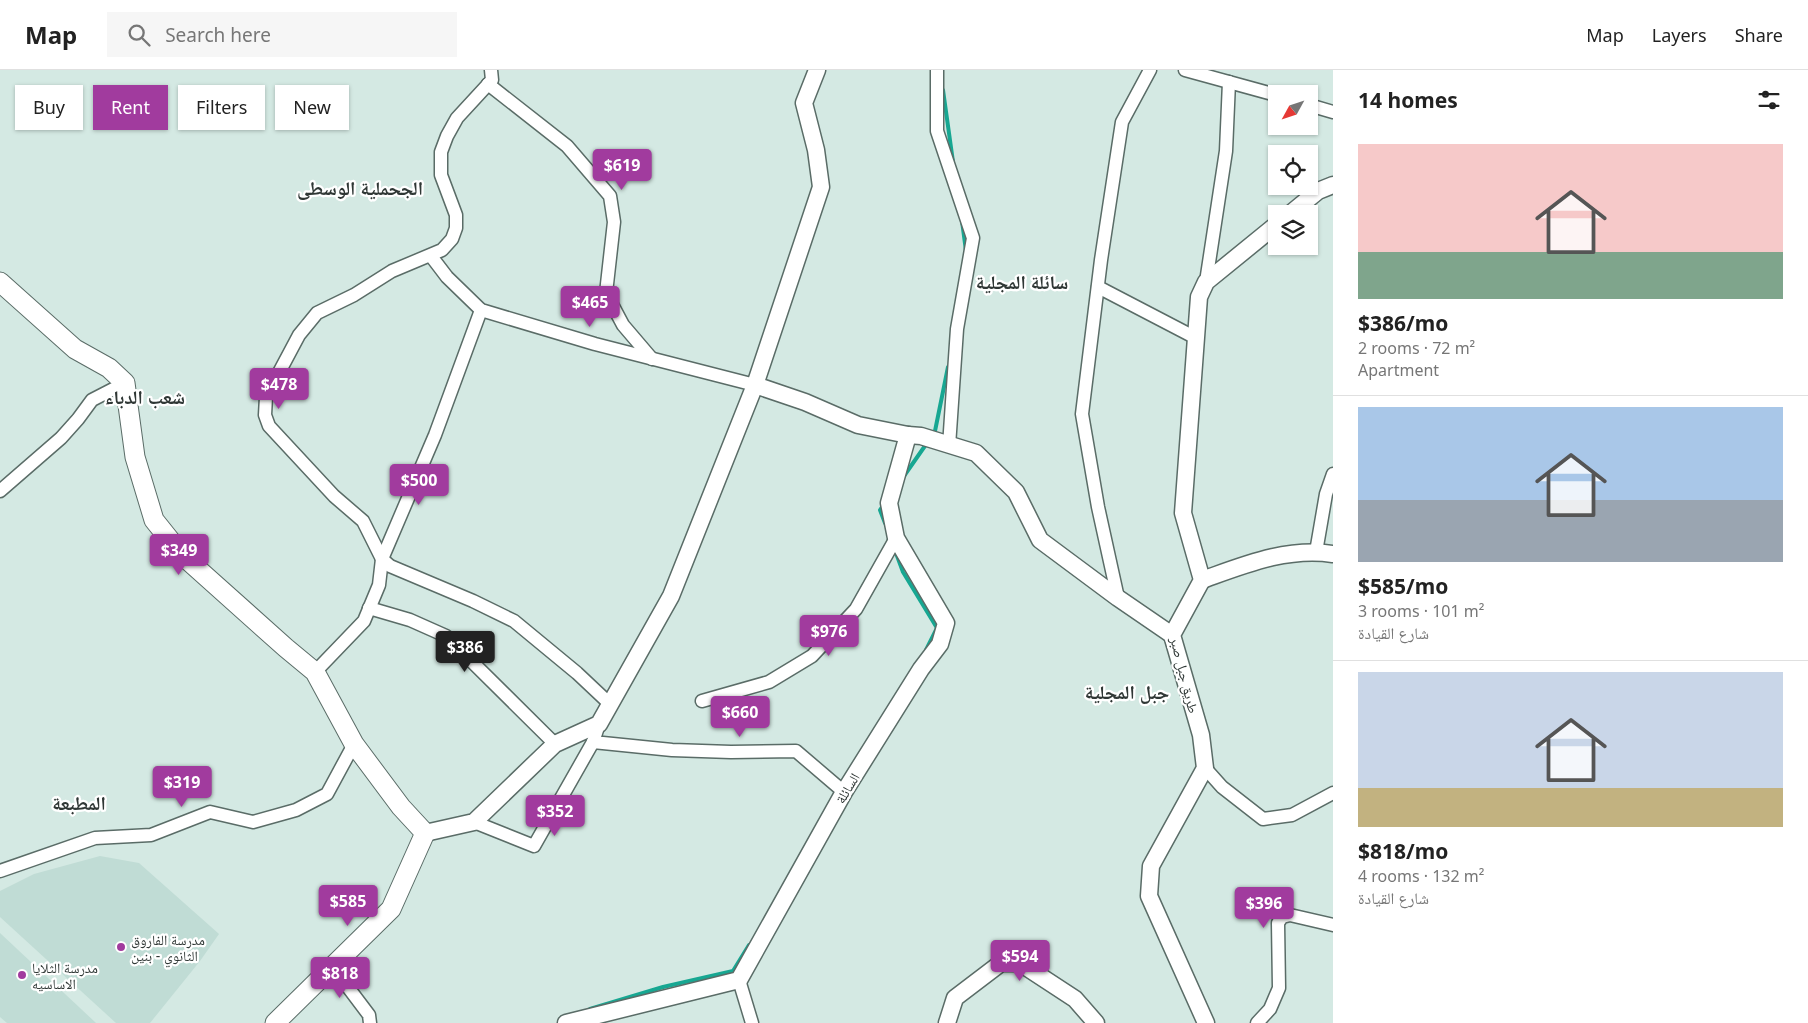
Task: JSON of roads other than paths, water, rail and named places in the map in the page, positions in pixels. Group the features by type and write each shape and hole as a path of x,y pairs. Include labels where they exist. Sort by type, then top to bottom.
{"main road":[{"path":"0,282 74,349 109,368 125,383 136,457 154,520 182,555 237,606 315,672 354,744 401,807 425,833 391,909 276,1023"}],"street":[{"path":"491,70 492,80 457,118 441,152 441,175 456,215 456,228 452,239 442,250 392,271 354,295 317,313 299,335 266,397 265,415 268,426 334,496 363,521 382,559 390,566 473,601 514,621 577,673 611,705"},
{"path":"474,822 534,846 574,778 593,742 600,724 672,596 755,385 821,187 816,150 804,103 817,70"},
{"path":"937,70 937,131 973,238 958,329 949,446"},
{"path":"1118,598 1098,507 1082,414 1122,122 1150,70"},
{"path":"1185,70 1268,94"},
{"path":"1229,82 1226,150 1206,282 1199,297 1183,513 1202,580 1278,555 1316,552 1333,554"},
{"path":"488,84 567,146 610,196 614,222 606,293 623,325 652,359"},
{"path":"1318,108 1333,112"},
{"path":"1301,205 1318,191 1333,185"},
{"path":"1206,282 1268,232"},
{"path":"431,256 447,277 482,310 595,344 755,385 805,402 858,425 921,436 976,453 1016,492 1040,540 1118,598 1172,635"},
{"path":"1098,287 1196,338"},
{"path":"315,672 364,622 379,585 382,559 435,435 482,310"},
{"path":"0,491 61,438 92,400 125,383"},
{"name":"السائلة","path":"739,980 844,792 921,669 940,644 946,624 896,538 889,503 908,435"},
{"path":"1316,552 1326,494 1333,474"},
{"path":"702,701 769,682 812,656 856,609 896,538"},
{"name":"طريق جبل صبر","path":"1202,580 1172,635 1201,735 1205,768"},
{"path":"369,608 410,620 446,636 555,744"},
{"path":"425,833 474,822 555,744 600,724"},
{"path":"593,742 711,752 796,751 844,792"},
{"path":"0,871 96,838 151,835 210,812 253,822 296,810 328,794 354,744"},
{"path":"1206,1023 1149,896 1151,866 1205,768 1222,787 1263,819 1292,815 1333,793"},
{"path":"1257,1023 1270,1008 1279,988 1278,923 1282,916 1290,915 1333,926"},
{"path":"947,1023 955,998 1001,963 1020,963 1075,999 1096,1023"},
{"path":"332,966 369,1015 370,1023"},
{"path":"566,1023 739,980 752,1023"}],"waterway":[{"path":"943,90 953,162"},
{"path":"962,221 966,251"},
{"path":"932,435 935,431 948,367"},
{"path":"904,476 927,443"},
{"path":"884,504 880,510 885,523"},
{"path":"896,553 903,572 937,628 926,650"},
{"path":"590,1009 663,987 733,971 749,945"}],"place":[{"name":"مدرسة الفاروق الثانوي - بنين","path":"121,947"},
{"name":"مدرسة الثلايا الاساسيه","path":"22,975"}],"district":[{"name":"الجحملية الوسطى","path":"360,188"},
{"name":"سائلة المجلية","path":"1022,282"},
{"name":"شعب الدباء","path":"145,397"},
{"name":"جبل المجلية","path":"1127,692"},
{"name":"المطبعة","path":"79,803"}]}
